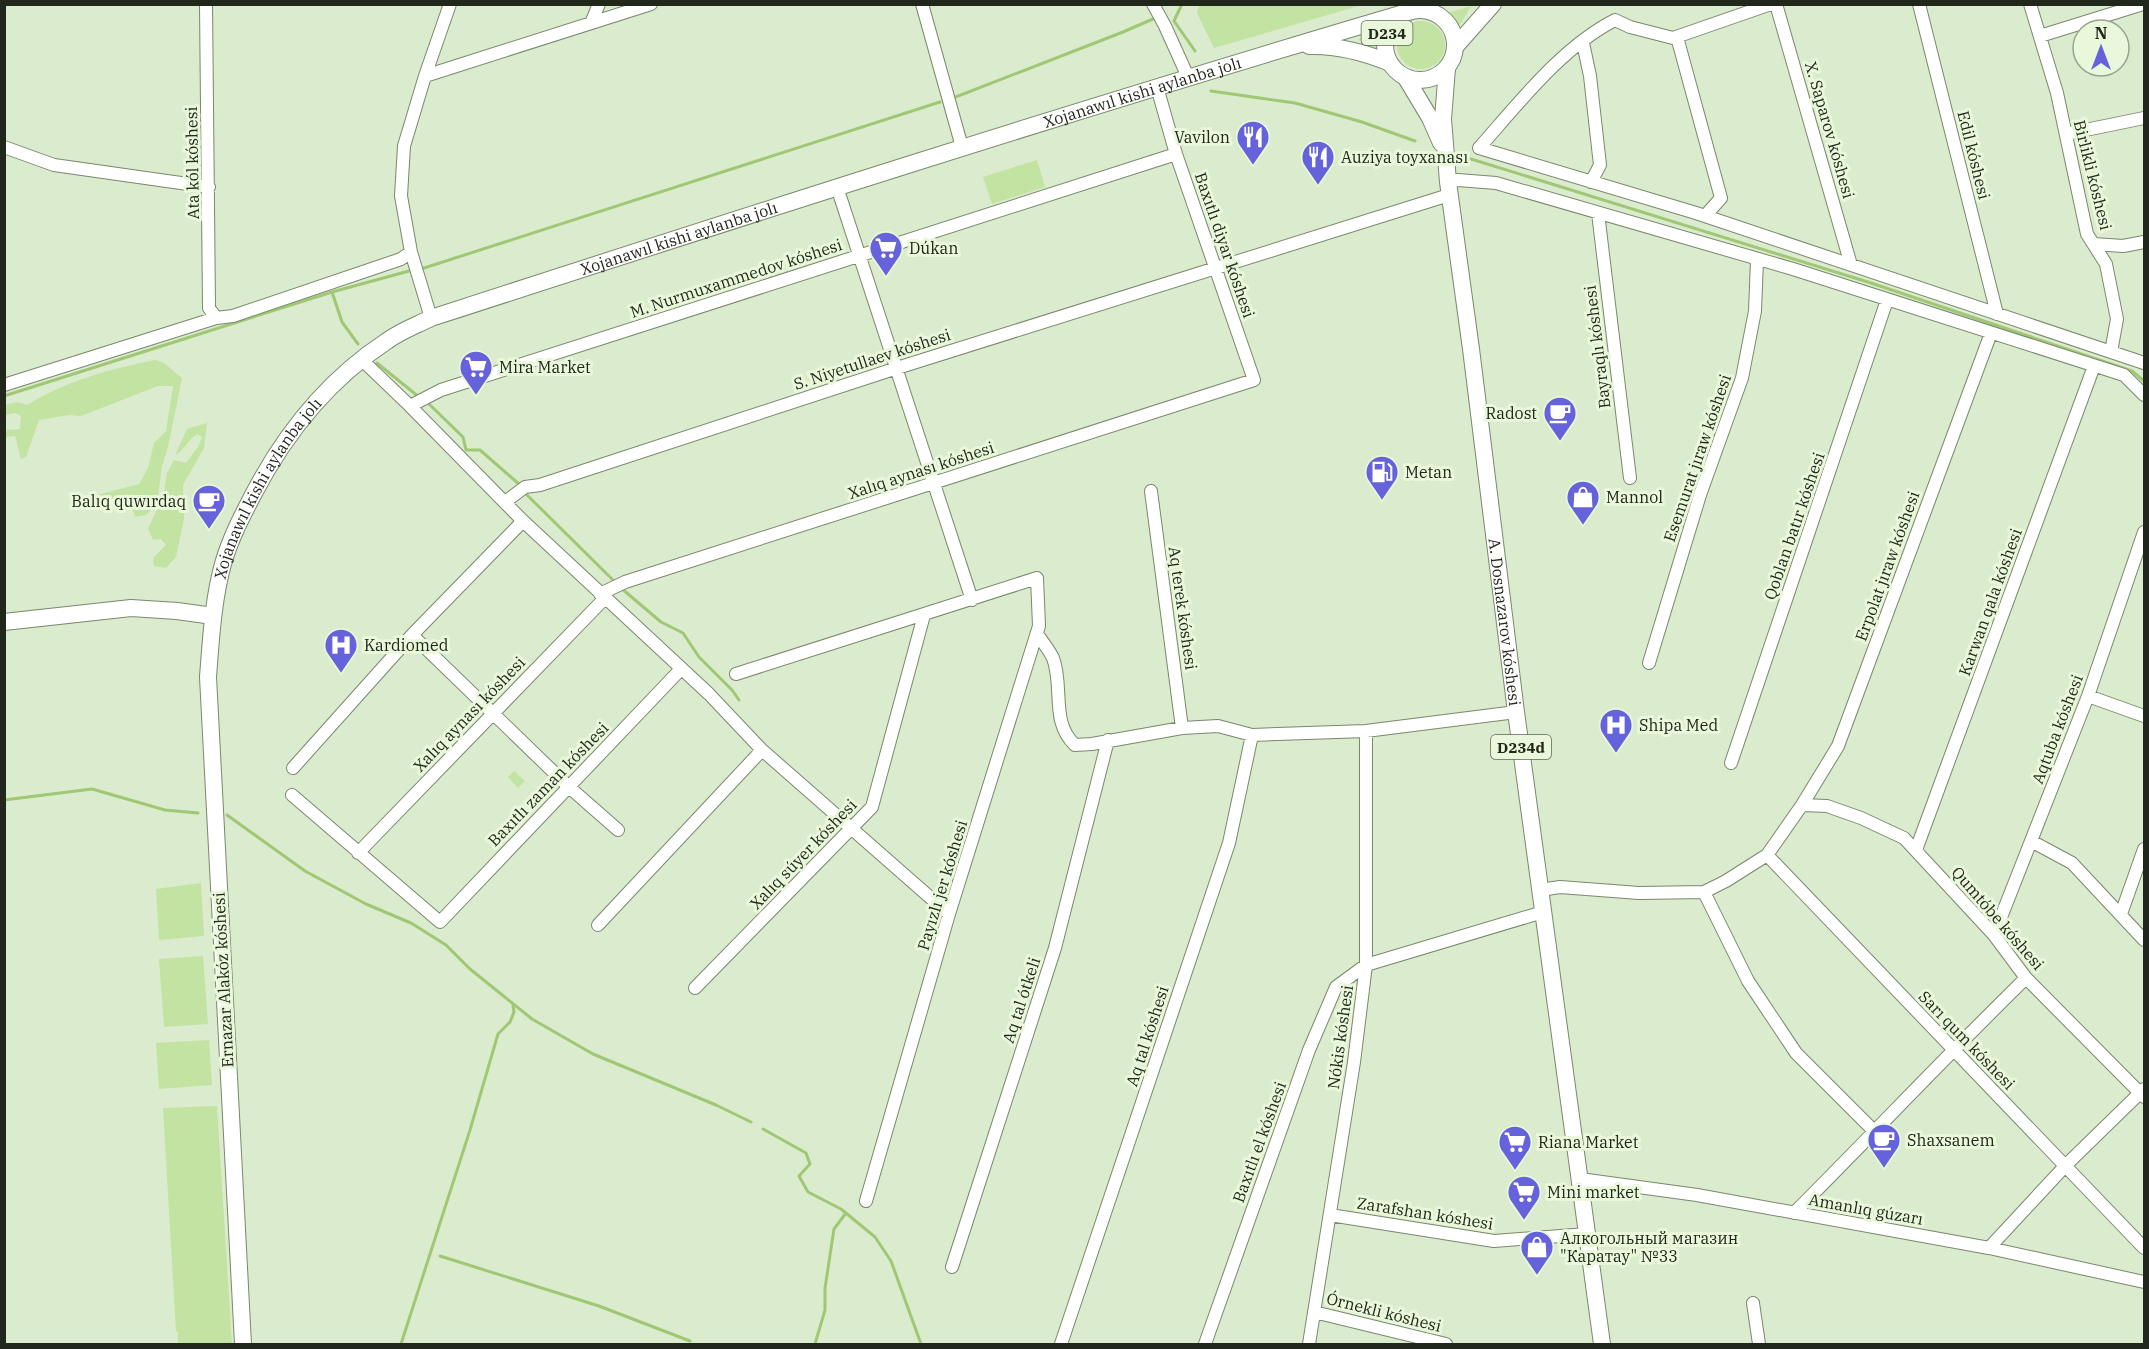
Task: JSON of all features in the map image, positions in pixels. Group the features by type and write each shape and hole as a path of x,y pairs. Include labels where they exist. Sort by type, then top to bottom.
{"main road":[{"name":"Xojanawıl kishi aylanba jolı","path":"213,616 223,565 236,527 266,470 298,423 330,386 388,339 431,318 962,147 1431,4"},
{"path":"1406,78 1417,81 1428,80 1448,68 1455,46 1492,4"},
{"name":"D234","path":"1406,78 1389,62 1385,51 1388,29 1395,20 1408,12 1422,10 1432,12 1449,26 1454,36 1455,46"},
{"name":"Xojanawıl kishi aylanba jolı","path":"1293,46 1320,45 1340,48 1389,62"},
{"name":"D234d","path":"1444,149 1444,88 1448,68"},
{"name":"D234d","path":"1406,78 1430,118 1444,149"},
{"name":"A. Dosnazarov kóshesi","path":"1444,149 1516,712 1602,1344"},
{"path":"4,622 131,608 213,616"},
{"name":"Ernazar Alakóz kóshesi","path":"213,616 209,688 243,1344"}],"street":[{"name":"Ata kól kóshesi","path":"206,4 209,308 216,318"},
{"path":"591,23 599,4"},
{"path":"424,76 651,4"},
{"path":"922,4 962,147"},
{"path":"1153,4 1188,77"},
{"path":"1771,4 1673,38 1630,27 1615,20 1601,28 1545,74 1479,148 1705,216 2145,363"},
{"name":"X. Saparov kóshesi","path":"1776,4 1851,265"},
{"name":"Edil kóshesi","path":"1919,4 1997,314"},
{"name":"Birlikli kóshesi","path":"2030,4 2057,93 2087,234 2106,264 2117,319 2111,352"},
{"path":"2040,36 2143,4"},
{"path":"431,318 411,252 401,196 404,146 446,7"},
{"path":"1677,37 1721,198 1705,216"},
{"path":"1583,43 1590,76 1600,165 1591,182"},
{"name":"Baxıtlı diyar kóshesi","path":"1157,87 1176,154 1254,380"},
{"path":"2066,134 2145,118"},
{"path":"4,147 54,165 209,188"},
{"name":"M. Nurmuxammedov kóshesi","path":"410,406 441,390 1176,154"},
{"name":"S. Niyetullaev kóshesi","path":"505,502 525,487 540,485 1215,267 1448,188 1458,180 1496,183 1793,269 2124,375 2145,395"},
{"path":"736,674 972,600 837,188"},
{"name":"Bayraqlı kóshesi","path":"1598,213 1630,478"},
{"path":"2094,244 2123,246 2145,242"},
{"path":"4,385 216,318 234,316 256,309 401,259 411,252"},
{"name":"Esemurat jıraw kóshesi","path":"1649,663 1700,495 1742,378 1755,311 1757,260"},
{"name":"Qoblan batır kóshesi","path":"1731,763 1887,300"},
{"name":"Erpolat jıraw kóshesi","path":"1767,855 1802,805 1838,746 1991,333"},
{"path":"361,360 410,406 523,521 709,694 762,750 949,914"},
{"name":"Karwan qala kóshesi","path":"1916,850 2094,366"},
{"name":"Xalıq aynası kóshesi","path":"358,854 602,596 625,582 1254,380"},
{"name":"Aq terek kóshesi","path":"1151,491 1182,728"},
{"path":"293,768 412,635 523,521"},
{"name":"Aqtuba kóshesi","path":"1994,935 2088,696 2145,532"},
{"name":"Payızlı jer kóshesi","path":"866,1201 949,914 1039,626 1036,578 972,600"},
{"name":"Xalıq súyer kóshesi","path":"695,988 872,807 924,615"},
{"path":"1037,634 1053,658 1059,690 1059,719 1066,736 1075,745 1182,728 1218,726 1252,735 1366,731 1516,712"},
{"path":"412,635 569,787 618,830"},
{"name":"Baxıtlı zaman kóshesi","path":"358,854 440,922 681,669"},
{"path":"2088,696 2145,716"},
{"name":"Nókis kóshesi","path":"1309,1344 1354,1062 1366,965 1366,731"},
{"name":"Aq tal kóshesi","path":"1061,1344 1229,843 1252,735"},
{"name":"Aq tal ótkeli","path":"952,1267 1055,948 1107,740"},
{"path":"598,925 762,750"},
{"path":"292,795 358,854"},
{"name":"Qumtóbe kóshesi","path":"1802,805 1827,806 1861,818 1904,838 1994,935 2026,978 2143,1093"},
{"path":"2031,841 2072,863 2145,940"},
{"path":"2121,914 2145,849"},
{"path":"1540,890 1560,887 1639,893 1704,892 1767,855"},
{"name":"Sarı qum kóshesi","path":"1767,855 2145,1248"},
{"path":"1704,892 1748,981 1796,1053 1875,1132"},
{"name":"Baxıtlı el kóshesi","path":"1205,1344 1309,1050 1336,987 1366,965 1543,912"},
{"path":"1794,1213 1953,1049 2026,978"},
{"path":"1989,1248 2066,1165 2143,1093"},
{"name":"Amanlıq gúzarı","path":"1580,1179 1697,1195 1989,1248 2144,1280"},
{"name":"Zarafshan kóshesi","path":"1330,1215 1494,1241 1587,1234"},
{"path":"1753,1303 1759,1344"},
{"name":"Órnekli kóshesi","path":"1314,1312 1446,1344"}],"green space":[{"path":"1199,4 1362,5 1214,48 1197,13"},
{"path":"1471,6 1457,30 1441,15"},
{"path":"1416,21 1426,21 1438,28 1445,40 1445,50 1438,62 1426,69 1416,69 1401,58 1397,50 1397,40 1408,25"},
{"path":"1383,31 1379,41 1379,51 1358,39"},
{"path":"1037,160 1045,187 992,204 983,177"},
{"path":"155,360 164,363 182,378 162,466 157,504 146,515 135,517 131,503 124,496 79,506 78,500 139,484 148,468 154,443 166,431 173,386 158,386 81,416 69,415 39,420 26,457 21,459 15,436 5,437 5,430 20,429 21,416 15,413 5,415 5,405 17,402 27,405 57,389 89,377"},
{"path":"207,423 204,448 183,485 184,519 176,557 166,568 154,566 153,558 166,545 161,539 153,540 148,528 163,498 167,473 174,460 186,463 198,447 202,437 197,434 175,455 187,429"},
{"path":"514,771 525,781 518,788 508,777"},
{"path":"201,883 204,936 159,940 156,889"},
{"path":"203,956 208,1024 164,1027 159,959"},
{"path":"209,1040 212,1085 159,1089 156,1043"},
{"path":"217,1106 232,1344 178,1344 163,1108"}],"waterway":[{"path":"1182,4 1174,21 1195,51"},
{"path":"953,98 1153,19"},
{"path":"1211,91 1295,103 1362,122 1415,141"},
{"path":"424,268 940,102"},
{"path":"1471,159 1871,283 2132,371 2144,381"},
{"path":"4,396 332,292 409,271"},
{"path":"332,292 342,322 358,344"},
{"path":"377,363 419,397"},
{"path":"429,404 463,437 466,450 480,450 519,484"},
{"path":"525,493 613,580"},
{"path":"621,588 661,622 683,633 699,657 739,700"},
{"path":"4,800 92,789 165,810 198,813"},
{"path":"227,815 305,871 366,904 411,923 446,945 470,969 532,1019 593,1054 751,1122"},
{"path":"401,1344 470,1130 498,1034 510,1022 514,1012 513,1005"},
{"path":"763,1129 806,1153 810,1164 799,1176 808,1192 841,1209 875,1237 891,1261 921,1344"},
{"path":"815,1344 825,1310 825,1288 834,1229 846,1213"},
{"path":"440,1256 599,1306 690,1341"}],"place":[{"name":"Vavilon","path":"1253,166"},
{"name":"Auziya toyxanası","path":"1318,186"},
{"name":"Dúkan","path":"886,277"},
{"name":"Mira Market","path":"476,396"},
{"name":"Radost","path":"1560,442"},
{"name":"Metan","path":"1382,501"},
{"name":"Mannol","path":"1583,526"},
{"name":"Balıq quwırdaq","path":"209,530"},
{"name":"Kardiomed","path":"341,674"},
{"name":"Shipa Med","path":"1616,754"},
{"name":"Shaxsanem","path":"1884,1169"},
{"name":"Riana Market","path":"1515,1171"},
{"name":"Mini market","path":"1524,1221"},
{"name":"Алкогольный магазин \"Каратау\" №33","path":"1537,1276"}]}
